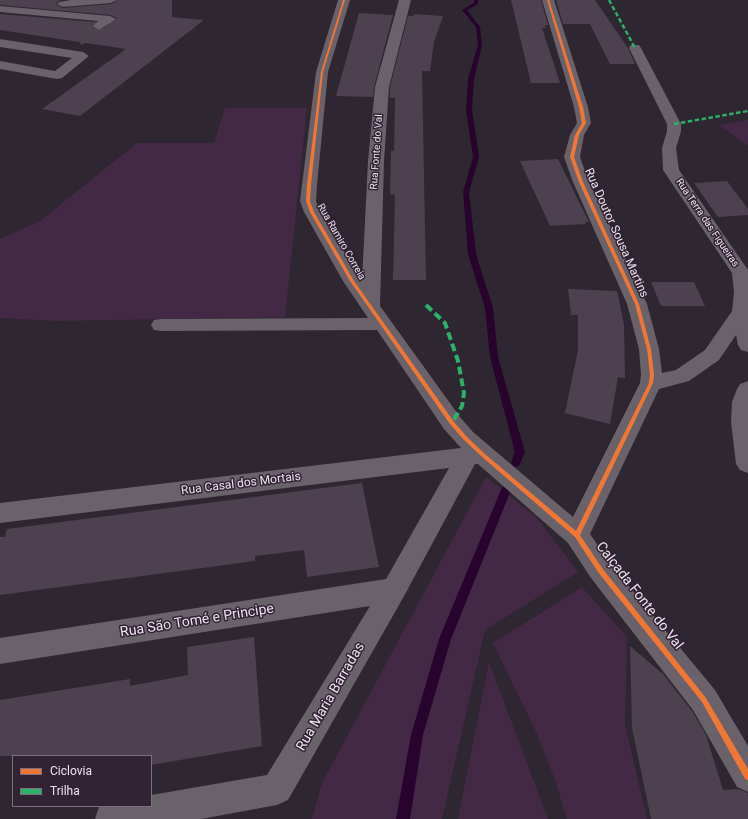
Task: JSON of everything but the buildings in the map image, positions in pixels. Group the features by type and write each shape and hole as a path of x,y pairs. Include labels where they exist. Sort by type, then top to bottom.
{"street":[{"path":"17,0 62,4 111,0"},
{"name":"Rua Ramiro Correia","path":"344,0 322,72 312,144 308,201 312,212 352,281 452,423 465,438 475,456"},
{"name":"Rua Fonte do Val","path":"370,306 376,161 382,87 405,0"},
{"name":"Rua Doutor Sousa Martins","path":"548,0 582,107 584,123 577,135 572,157 581,182 637,304 649,349 652,375 651,383 577,535"},
{"path":"0,9 110,19 99,26"},
{"path":"0,43 83,56 57,74 0,65"},
{"path":"59,53 72,44"},
{"name":"Rua Terra das Figueiras","path":"635,48 674,124 674,131 669,148 671,170 741,273 743,293 742,311 748,345"},
{"path":"651,383 682,376 712,355 742,311"},
{"path":"161,325 382,324"},
{"path":"748,389 743,402 742,416 748,464"},
{"name":"Rua Casal dos Mortais","path":"0,513 475,456"},
{"name":"Calçada Fonte do Val","path":"475,456 577,535 600,570 704,700 748,776"},
{"name":"Rua Maria Barradas","path":"111,819 277,789 475,456"},
{"name":"Rua São Tomé e Principe","path":"0,651 394,590"}],"shaded area":[{"path":"225,108 307,108 285,317 55,321 0,318 0,239 40,221 137,143 214,143"},
{"path":"748,120 748,146 719,125"},
{"path":"486,477 536,517 578,572 485,630 442,819 312,819 322,783"},
{"path":"582,587 627,637 625,724 647,819 567,819 555,780 537,734 493,643"},
{"path":"489,662 548,819 458,819"}],"waterway":[{"path":"476,0 476,4 464,10 478,27 480,45 471,79 469,110 476,157 466,192 472,254 489,308 494,357 520,452 516,463"},
{"path":"403,819 417,735 445,639 506,490"}],"tunnel":[{"path":"78,40 99,26"}],"marked path":[{"path":"609,0 635,48"},
{"path":"674,124 748,111"},
{"path":"426,305 445,323 458,361 464,393 462,406 452,423"}],"cycle path":[{"path":"344,0 322,72 309,185 308,201 312,212 352,281 452,423 483,455 577,535 600,570 704,700 748,776"},
{"path":"548,0 581,107 584,123 577,135 572,157 581,182 637,304 649,349 652,375 651,383 577,535"}]}
